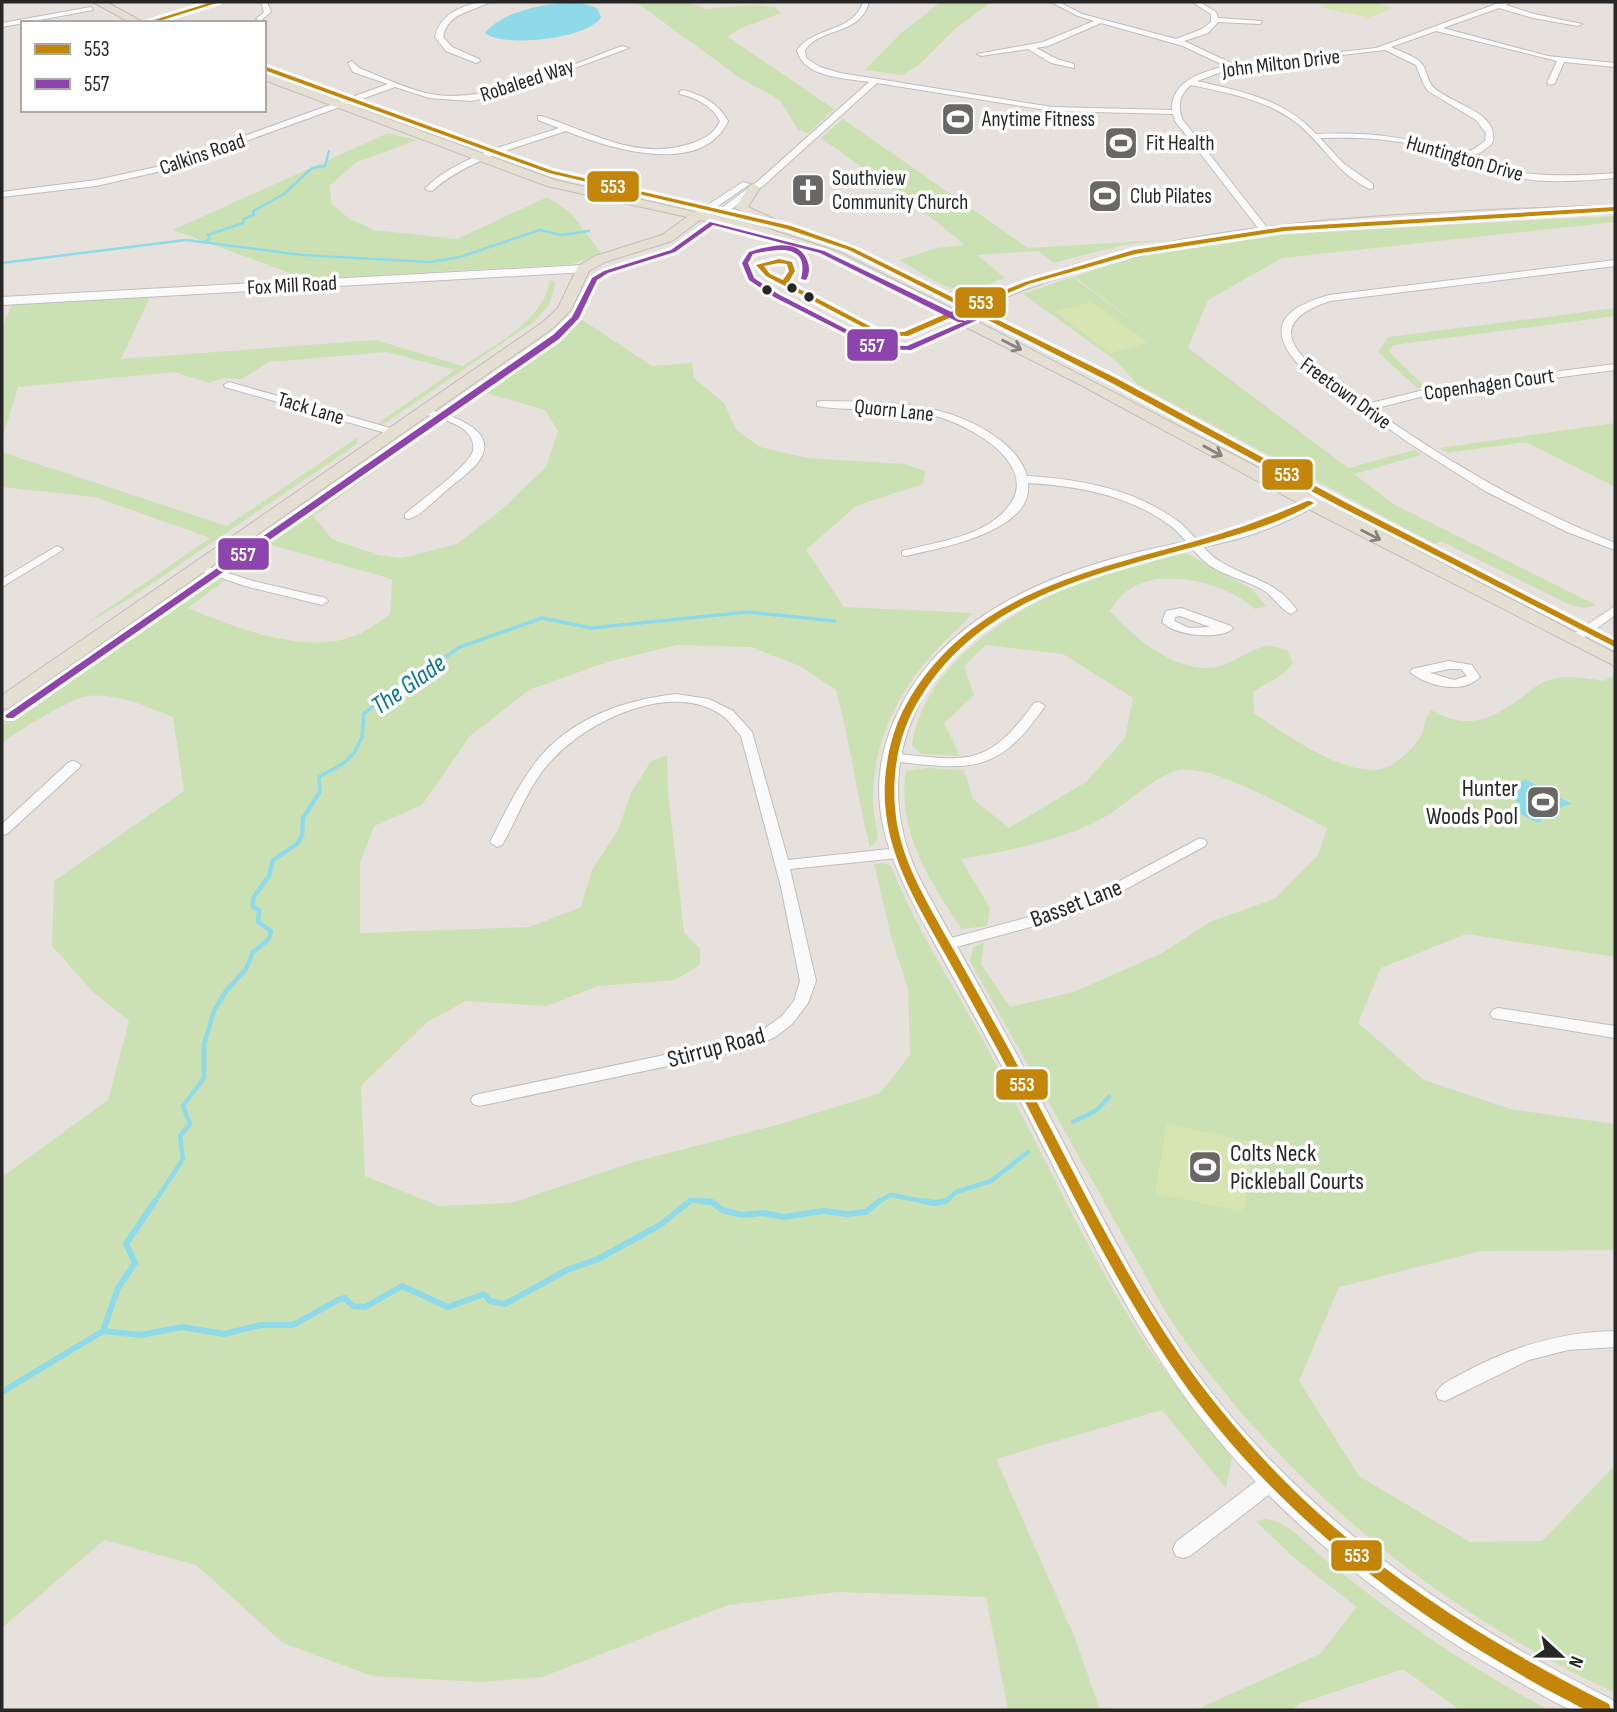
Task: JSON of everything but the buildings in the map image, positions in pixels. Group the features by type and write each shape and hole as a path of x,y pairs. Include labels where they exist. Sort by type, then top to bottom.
{"main road":[{"path":"81,2 134,21"},
{"path":"94,5 115,21"},
{"path":"266,69 572,189 769,222"},
{"path":"266,77 348,102"},
{"path":"754,188 741,208 769,222 851,249 1111,379 1318,499"},
{"path":"951,314 1027,283 1085,264 1133,252 1265,231 1615,209"},
{"path":"2,704 556,319 568,303 583,269 673,243 711,214"},
{"path":"711,214 811,246 857,266 1580,634 1615,660"},
{"path":"1580,634 1615,644"}],"street":[{"path":"140,21 197,2"},
{"path":"141,21 217,2"},
{"path":"260,19 268,12 264,2"},
{"path":"476,61 450,49 439,37 439,32 451,16 487,2"},
{"path":"866,2 863,13 856,20 811,40 802,47 801,54 817,69 1052,109 1175,112 1265,231"},
{"path":"1054,2 1072,12 1100,21 1177,41 1232,66"},
{"path":"1195,2 1210,9 1216,20"},
{"name":"John Milton Drive","path":"1175,112 1176,97 1189,82 1208,73 1232,66 1387,48 1433,28 1508,2"},
{"path":"2,25 94,5"},
{"path":"1498,5 1534,16 1578,24"},
{"path":"1177,41 1209,29 1216,20"},
{"path":"1216,20 1259,22"},
{"path":"981,54 1054,41 1100,21"},
{"path":"1433,28 1561,60 1615,65"},
{"path":"1030,47 1054,61 1071,66"},
{"name":"Robaleed Way","path":"352,63 356,70 395,84 437,97 458,99 484,97 625,48"},
{"path":"1387,48 1419,64 1426,84 1439,96 1478,116 1488,125 1491,132 1489,142 1460,158"},
{"path":"1551,83 1561,60"},
{"path":"711,214 754,188 875,81"},
{"path":"1189,82 1245,95 1297,119 1341,166 1370,187"},
{"name":"Calkins Road","path":"2,195 67,188 153,171 395,84"},
{"path":"541,118 628,150 659,152 690,148 709,139 722,127 724,121 721,114 701,98 683,92"},
{"path":"429,189 439,179 567,128"},
{"name":"Huntington Drive","path":"1314,136 1393,138 1431,147 1494,171 1536,178 1615,176"},
{"path":"711,214 780,165"},
{"name":"Freetown Drive","path":"1615,263 1341,295 1316,302 1297,312 1290,318 1284,332 1293,355 1365,408 1482,487 1544,518 1615,547"},
{"name":"Fox Mill Road","path":"2,301 583,269"},
{"name":"Copenhagen Court","path":"1365,408 1436,390 1615,367"},
{"name":"Tack Lane","path":"229,385 393,432"},
{"name":"Quorn Lane","path":"821,404 904,407 957,419 998,440 1014,458 1023,479"},
{"path":"409,516 471,464 479,449 475,434 466,426 424,411"},
{"path":"906,553 958,540 1000,522 1017,504 1023,479 1062,482 1125,497 1172,522 1197,544 1209,559 1274,590 1291,610"},
{"path":"1318,499 1252,530 1126,560 1066,579 1016,602 951,649 918,691 898,733 891,757 889,812 898,853 1105,1245 1155,1329 1195,1389 1273,1480 1331,1535 1386,1581 1495,1653 1603,1710"},
{"path":"2,584 57,549"},
{"path":"199,567 249,584 322,601"},
{"path":"1580,634 1615,610"},
{"name":"Stirrup Road","path":"479,1100 748,1042 779,1028 800,1006 808,981 747,735 740,723 722,708 680,698 646,701 627,706 574,732 533,774 497,842"},
{"path":"891,757 945,763 990,756 1015,740 1039,706"},
{"path":"2,831 74,765"},
{"name":"Basset Lane","path":"945,945 1063,913 1095,901 1200,843"},
{"path":"781,865 898,853"},
{"path":"1498,1014 1615,1032"},
{"path":"1446,1393 1520,1353 1548,1345 1615,1339"},
{"path":"1183,1549 1273,1480"}],"green space":[{"path":"636,2 690,2 706,9 751,5 775,7 781,13 739,29 728,37 834,109 809,133 798,130 780,100 740,78"},
{"path":"941,2 991,2 956,28 918,66 902,75 865,70 901,33"},
{"path":"1333,2 1370,2 1393,8 1368,18 1320,7"},
{"path":"843,119 1028,248 1162,240 1123,245 1053,263 1039,251 977,255 1005,278 987,285 960,289 939,283 899,260 937,248 965,245 914,204 821,138"},
{"path":"388,133 417,140 357,162 330,185 331,203 348,218 374,230 457,239 547,197 571,213 601,253 573,264 290,280 290,273 173,230"},
{"path":"1615,216 1615,222 1282,258 1208,300 1188,348 1348,468 1415,450 1421,455 1354,474 1395,505 1596,605 1584,608 1570,605 1441,541 1435,544 1138,385 1116,361 1023,294 1073,277 1157,339 1075,277 1149,254 1264,236"},
{"path":"550,280 556,283 549,305 535,321 382,425 374,426 455,370 387,352 269,362 242,379 224,378 209,383 173,372 18,387 2,440 2,326 12,305 150,297 121,359 376,340 463,366 528,320 546,295"},
{"path":"1091,302 1149,343 1110,353 1054,311"},
{"path":"1615,308 1615,316 1393,345 1389,352 1425,387 1417,388 1378,352 1388,337"},
{"path":"578,317 652,366 692,363 694,378 724,403 736,430 760,447 807,458 905,464 925,471 923,484 856,506 806,550 844,607 972,613 912,679 892,715 878,754 873,801 878,838 870,848 836,690 800,666 751,647 677,645 607,662 529,690 470,736 422,805 374,826 360,863 360,933 530,927 581,907 592,870 618,830 631,793 651,761 667,755 668,791 684,932 700,949 700,965 675,980 598,986 547,1006 466,1001 427,1022 361,1086 365,1176 439,1206 511,1203 630,1163 784,1123 880,1093 910,1055 908,988 892,940 874,864 891,866 923,934 985,1044 1114,1291 1157,1359 1232,1457 1226,1488 1162,1410 996,1459 1075,1638 1099,1707 1117,1710 1008,1710 986,1597 838,1592 728,1605 542,1677 481,1682 372,1676 283,1643 196,1565 104,1540 2,1628 2,1177 108,1100 129,1021 93,992 52,946 54,881 184,791 173,717 121,699 88,696 58,708 2,743 2,716 188,585 208,578 224,581 188,608 271,637 294,641 337,641 357,635 390,614 392,579 271,545 235,572 225,564 229,558 428,421 445,421 313,516 332,539 378,555 402,558 457,544 506,506 546,467 558,431 545,410 486,393 456,413 448,410 447,406"},
{"path":"1615,423 1615,487 1526,442 1448,453 1440,448"},
{"path":"358,437 357,444 132,597 81,627 210,538 95,497 2,487 2,452 227,526"},
{"path":"1186,553 1252,589 1266,606 1255,609 1244,600 1215,587 1182,579 1166,579 1151,580 1133,587 1110,611 1145,644 1190,666 1221,666 1266,646 1287,650 1293,663 1280,676 1253,692 1254,713 1314,751 1350,766 1366,770 1381,769 1397,761 1419,739 1431,710 1456,720 1478,720 1499,712 1538,685 1551,680 1574,677 1604,681 1615,674 1615,957 1466,934 1381,968 1358,1023 1424,1080 1510,1109 1615,1124 1615,1250 1481,1251 1339,1287 1299,1381 1359,1476 1470,1542 1542,1541 1615,1465 1615,1693 1484,1622 1423,1580 1364,1534 1309,1484 1257,1431 1209,1374 1166,1313 970,961 973,948 984,942 981,964 1010,1007 1074,992 1162,953 1210,922 1276,898 1318,855 1327,828 1233,782 1195,770 1171,772 1087,826 1034,844 961,859 990,908 987,926 962,929 938,893 918,854 906,814 906,771 927,768 964,770 973,799 1009,828 1086,782 1125,738 1133,698 1063,654 986,645 964,666 974,695 944,723 960,756 921,754 912,745 920,715 935,687 955,662 1006,620 1064,589 1115,569"},
{"name":"Colts Neck Pickleball Courts","path":"1167,1124 1253,1142 1244,1212 1155,1193"},
{"path":"1265,1519 1289,1528 1349,1579 1432,1640 1549,1710 1460,1710 1403,1669 1298,1704 1292,1710 1195,1710 1320,1654 1357,1607 1293,1557 1256,1521"}],"water":[{"path":"581,3 597,8 601,17 594,25 581,31 564,36 526,40 494,38 485,33 503,18 516,13 543,6"},
{"name":"Hunter Woods Pool","path":"1525,779 1572,804 1563,806 1547,820 1544,818 1538,823 1513,810 1520,803 1516,801 1513,789"}],"waterway":[{"path":"204,242 210,239 208,235 243,223 244,219 254,215 253,211 284,194 312,168 325,166 329,151"},
{"path":"2,263 186,240 302,255 430,262 460,257 540,230 561,235 589,231"},
{"name":"The Glade","path":"319,793 319,777 344,763 354,753 362,737 364,713 460,647 542,618 591,628 748,612 835,621"},
{"name":"The Glade","path":"154,1203 183,1159 180,1136 190,1124 183,1106 204,1078 204,1044 214,1011 226,991 246,969 253,952 269,939 271,931 258,922 259,910 253,907 253,898 269,876 273,860 297,844 302,836 303,818 319,793"},
{"path":"1073,1122 1097,1110 1109,1097"},
{"path":"946,1201 956,1192 991,1181 1028,1152"},
{"path":"878,1202 891,1195 932,1203"},
{"name":"The Glade","path":"103,1331 118,1288 135,1263 126,1244 155,1201"},
{"path":"103,1331 141,1335 182,1327 224,1334 261,1325 293,1325 338,1300 345,1298 353,1306 365,1307 402,1286 448,1307 484,1294 490,1301 505,1304 567,1270 598,1259 660,1225 690,1201"},
{"path":"690,1201 713,1203"},
{"path":"700,1201 712,1202 722,1210 742,1215 763,1213 784,1217 823,1211 847,1214 866,1212 878,1202"},
{"path":"923,1201 946,1201"},
{"path":"936,1203 946,1201"},
{"name":"The Glade","path":"2,1392 103,1331"}],"transit line":[{"name":"553","path":"153,21 217,2"},
{"name":"553","path":"266,69 551,172 789,227 851,249 1111,379 1342,504 1615,644"},
{"name":"553","path":"784,284 878,333 905,334 1027,283 1134,252 1284,229 1615,209"},
{"name":"557","path":"10,716 556,337 575,318 594,279 606,272 673,251 712,223 822,252 961,320"},
{"name":"557","path":"776,296 751,279 745,263 751,253 778,247 796,250 805,263 804,279"},
{"name":"553","path":"779,261 790,263 792,271 784,284 768,275 759,265 779,261"},
{"name":"557","path":"777,296 876,347 908,348 973,320"},
{"name":"553","path":"1310,503 1232,533 1094,572 1058,585 1023,600 990,619 960,642 923,686 901,726 890,775 890,814 894,833 906,871 915,889 1126,1280 1174,1359 1230,1432 1311,1517 1402,1590 1500,1654 1603,1710"}],"place":[{"name":"Anytime Fitness","path":"958,119"},
{"name":"Fit Health","path":"1121,143"},
{"name":"Southview Community Church","path":"808,190"},
{"name":"Club Pilates","path":"1105,196"},
{"name":"Hunter Woods Pool","path":"1543,802"},
{"name":"Colts Neck Pickleball Courts","path":"1205,1167"}]}
